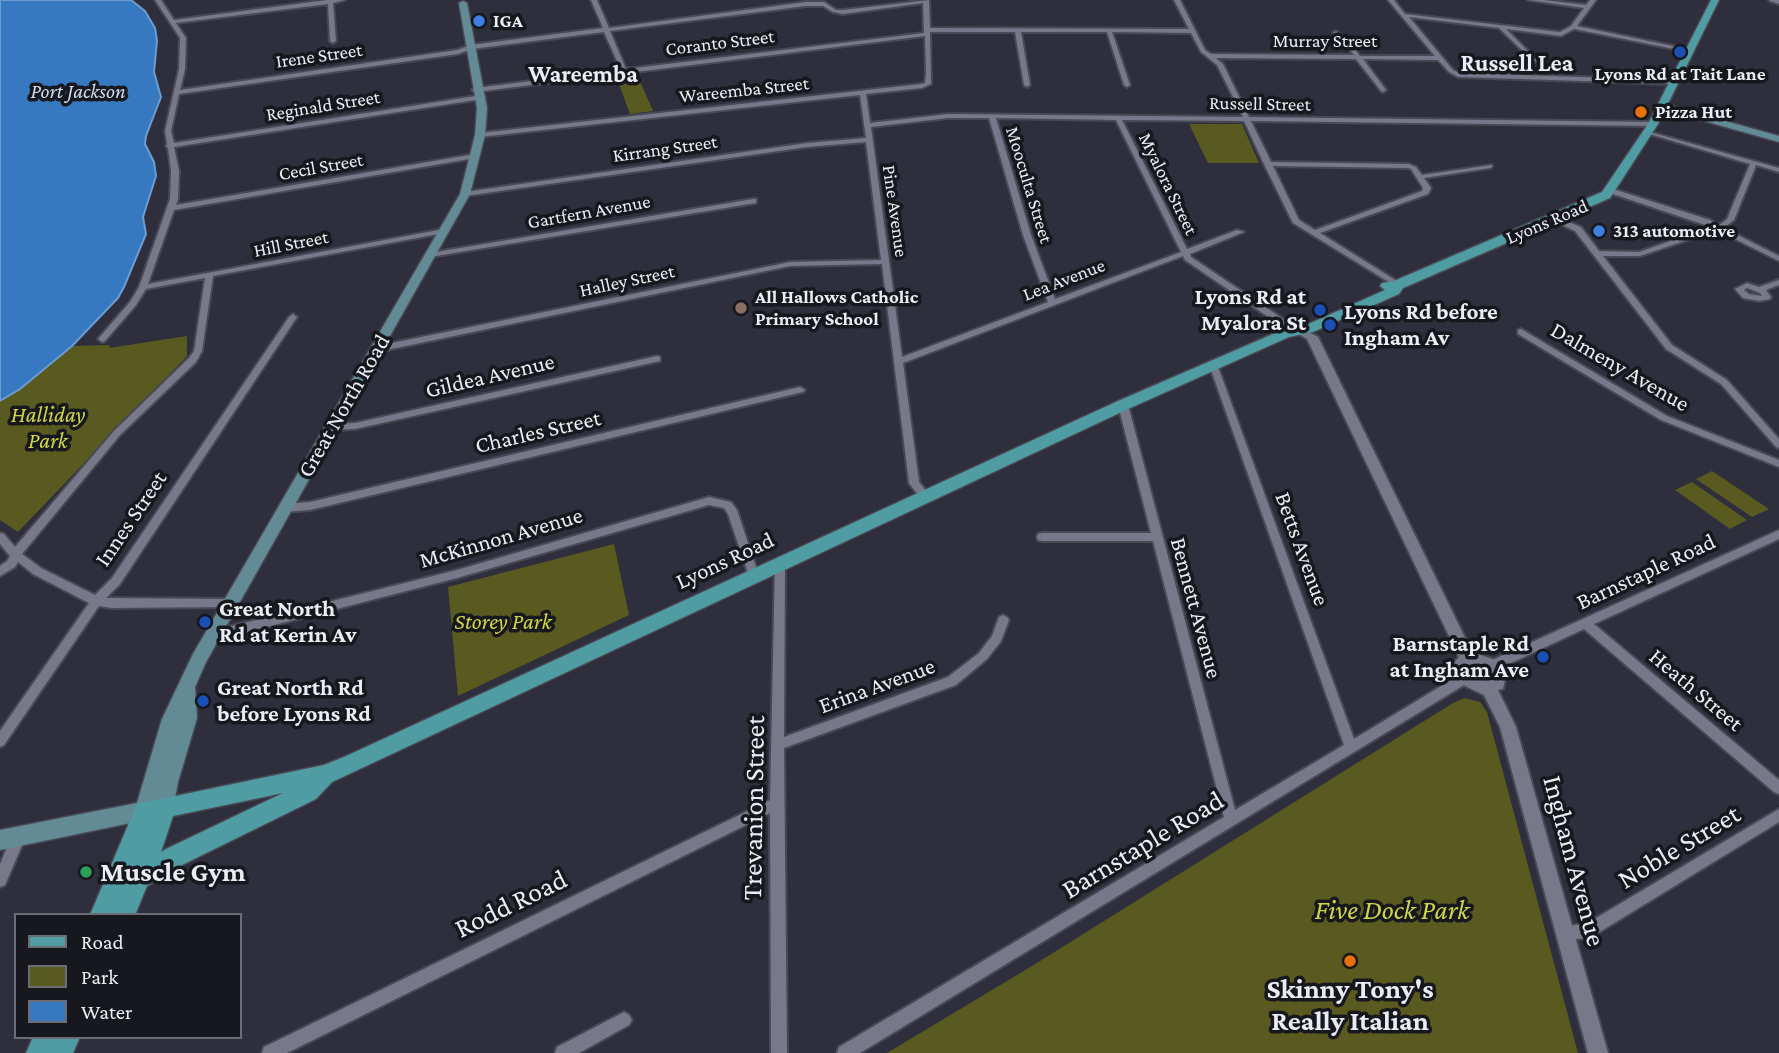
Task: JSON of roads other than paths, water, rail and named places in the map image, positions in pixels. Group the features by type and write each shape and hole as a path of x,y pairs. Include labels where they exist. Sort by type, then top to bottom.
{"main road":[{"name":"Lyons Road","path":"155,809 324,775 1123,405 1297,329 1308,329 1394,291 1397,285 1598,201 1610,190 1650,128 1715,0"},
{"name":"Great North Road","path":"124,913 140,878 171,719 212,636 465,194 480,135 480,119 478,93 460,1"},
{"path":"1661,106 1779,139"},
{"path":"140,878 174,857 307,792 324,775"},
{"name":"Great North Road","path":"103,913 155,809"},
{"path":"10,838 155,809"}],"street":[{"path":"102,339 143,287 171,208 176,172 168,131 181,69 183,38 158,0"},
{"path":"244,0 253,12"},
{"path":"174,22 342,0"},
{"path":"594,0 624,71"},
{"path":"1177,0 1192,31 1209,56 1220,64 1296,221 1397,285"},
{"path":"1391,0 1453,73 1472,78 1674,82"},
{"path":"1531,0 1587,7"},
{"path":"1403,15 1561,34 1573,27 1593,0"},
{"path":"1772,0 1779,2"},
{"path":"331,1 332,41"},
{"name":"Irene Street","path":"176,93 469,49 811,4 824,4 840,12 926,1"},
{"name":"Wareemba Street","path":"480,135 928,84 926,1"},
{"path":"1501,27 1534,60"},
{"path":"1573,27 1689,50"},
{"path":"1018,30 1027,85"},
{"path":"1109,31 1127,85"},
{"name":"Coranto Street","path":"478,93 624,71 927,32 1192,31"},
{"path":"1336,33 1359,56 1383,90"},
{"name":"Murray Street","path":"1209,56 1441,58"},
{"name":"Pine Avenue","path":"863,92 914,483 926,497"},
{"name":"Reginald Street","path":"169,146 478,93"},
{"name":"Russell Street","path":"867,125 935,117 992,117 1650,128 1753,164 1779,170"},
{"name":"Mooculta Street","path":"992,117 1027,235 1052,302"},
{"name":"Myalora Street","path":"1118,118 1184,252 1210,274 1280,321 1297,329"},
{"name":"Kirrang Street","path":"465,194 807,145 869,140"},
{"name":"Cecil Street","path":"171,208 475,156"},
{"path":"1268,164 1401,165 1414,169 1428,191 1313,233"},
{"path":"1596,253 1640,254 1720,228 1730,220 1753,164"},
{"path":"1420,177 1490,166"},
{"path":"1610,190 1720,228 1779,259"},
{"name":"Gartfern Avenue","path":"430,255 753,201"},
{"path":"1553,219 1578,229 1669,347 1724,382 1779,445"},
{"name":"Hill Street","path":"143,287 444,231"},
{"name":"Lea Avenue","path":"899,360 1240,232"},
{"name":"Halley Street","path":"377,349 790,264 886,262"},
{"path":"0,572 117,433 193,360 200,341 209,276"},
{"path":"1760,289 1779,282"},
{"name":"Innes Street","path":"0,741 96,601 116,581 293,317"},
{"path":"1297,329 1312,337 1468,659"},
{"name":"Dalmeny Avenue","path":"1521,332 1664,418 1779,464"},
{"name":"Gildea Avenue","path":"331,427 355,426 657,359"},
{"name":"Betts Avenue","path":"1214,367 1350,745"},
{"name":"Charles Street","path":"284,508 310,506 800,390"},
{"name":"Bennett Avenue","path":"1123,405 1231,820"},
{"name":"McKinnon Avenue","path":"212,636 457,574 709,501 727,506 733,513 754,576"},
{"name":"Barnstaple Road","path":"1492,666 1779,534"},
{"path":"0,537 16,555 37,571 96,601 111,604 231,603"},
{"path":"1042,537 1156,537"},
{"name":"Trevanion Street","path":"779,1053 777,803 780,564"},
{"name":"Erina Avenue","path":"779,744 952,681 983,656 997,638 1003,620"},
{"name":"Heath Street","path":"1585,623 1779,789"},
{"path":"1468,659 1481,660 1492,666 1499,680 1489,688 1465,678 1461,668 1468,659"},
{"name":"Barnstaple Road","path":"853,1051 1350,745 1465,678"},
{"name":"Ingham Avenue","path":"1489,688 1508,727 1598,1053"},
{"name":"Rodd Road","path":"270,1053 777,803"},
{"name":"Noble Street","path":"1565,933 1588,931 1779,815"},
{"path":"0,880 10,838"},
{"path":"563,1053 624,1020"}],"water":[{"name":"Port Jackson","path":"0,0 131,0 145,11 155,28 157,41 154,72 161,97 145,144 154,162 156,176 143,217 146,234 124,287 118,298 72,346 20,389 0,401"}],"place":[{"name":"IGA","path":"479,21"},
{"name":"Lyons Rd at Tait Lane","path":"1680,52"},
{"name":"Pizza Hut","path":"1641,112"},
{"name":"313 automotive","path":"1599,231"},
{"name":"All Hallows Catholic Primary School","path":"741,308"},
{"name":"Lyons Rd at Myalora St","path":"1320,310"},
{"name":"Lyons Rd before Ingham Av","path":"1330,325"},
{"name":"Great North Rd at Kerin Av","path":"205,622"},
{"name":"Barnstaple Rd at Ingham Ave","path":"1543,657"},
{"name":"Great North Rd before Lyons Rd","path":"203,701"},
{"name":"Muscle Gym","path":"86,872"},
{"name":"Skinny Tony's Really Italian","path":"1350,961"}],"district":[{"name":"Russell Lea","path":"1517,64"},
{"name":"Wareemba","path":"583,75"}],"park label":[{"name":"Halliday Park","path":"48,428"},
{"name":"Storey Park","path":"503,622"},
{"name":"Five Dock Park","path":"1392,910"}]}
